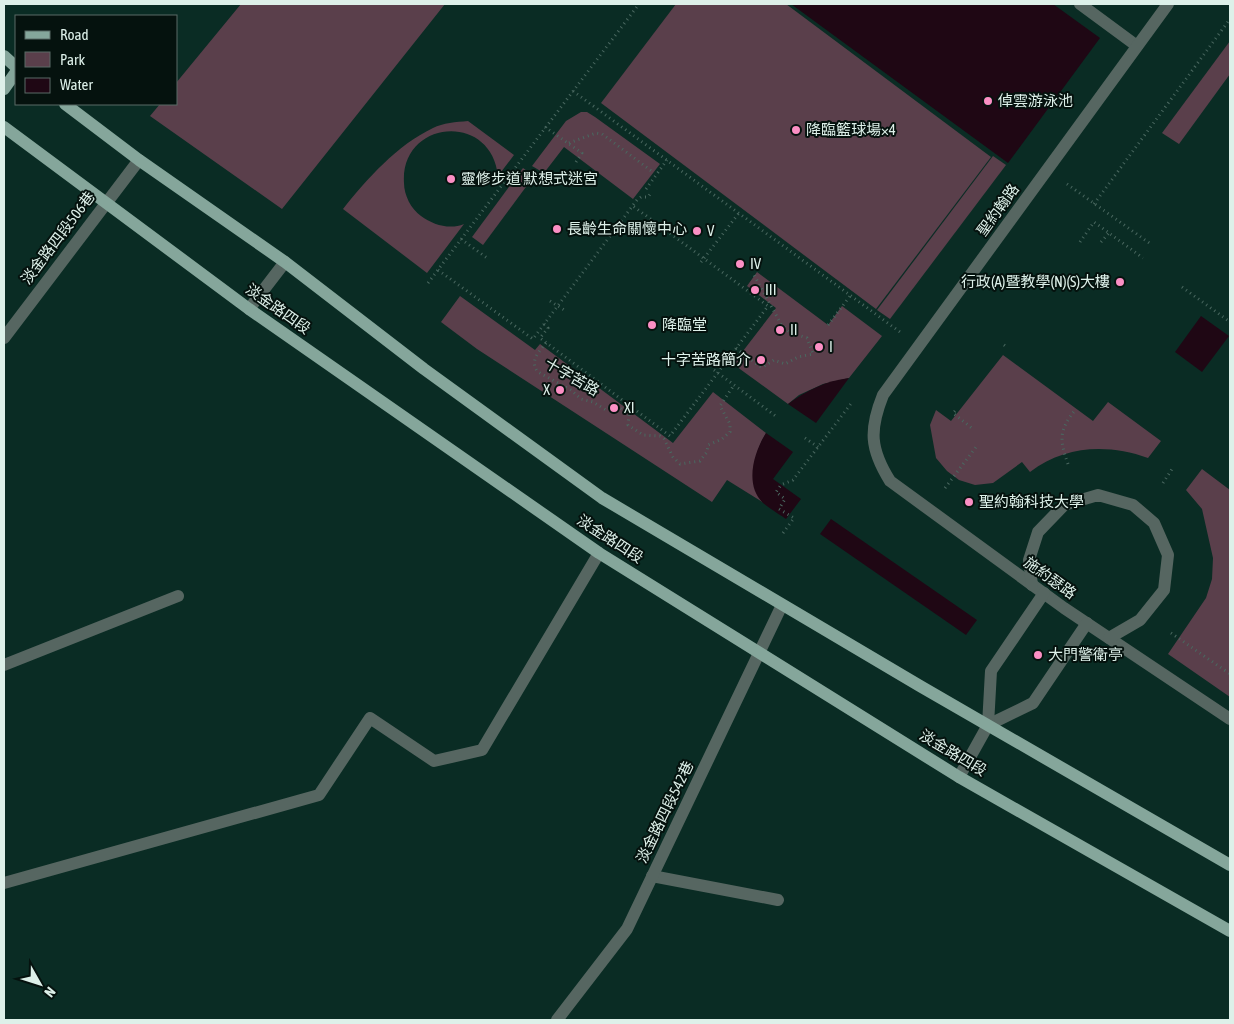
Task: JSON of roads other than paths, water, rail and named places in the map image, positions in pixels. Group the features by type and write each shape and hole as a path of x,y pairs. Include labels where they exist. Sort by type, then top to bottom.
{"main road":[{"path":"4,56 15,66"},
{"path":"4,89 15,73"},
{"name":"淡金路四段","path":"66,105 139,160 285,262 424,369 602,498 782,605 1230,865"},
{"name":"淡金路四段","path":"4,127 249,309 599,553 959,777 1230,931"}],"street":[{"path":"1080,4 1137,46"},
{"name":"聖約翰路","path":"873,443 876,413 883,395 1168,4"},
{"name":"淡金路四段506巷","path":"4,338 105,202 139,160"},
{"path":"249,309 285,262"},
{"name":"施約瑟路","path":"873,443 878,462 890,481 1032,585 1230,720"},
{"path":"1032,585 1029,560 1038,532 1064,505 1098,495 1133,505 1154,523 1168,555 1164,590 1140,620 1109,638"},
{"path":"4,883 319,795 370,718 434,761 482,750 599,553"},
{"path":"959,777 988,725 991,671 1044,593"},
{"path":"4,665 178,596"},
{"name":"淡金路四段542巷","path":"557,1020 627,929 782,605"},
{"path":"988,725 1033,703 1087,623"},
{"path":"652,876 778,900"}],"water":[{"name":"倬雲游泳池","path":"791,4 1053,4 1100,38 1008,163"},
{"path":"1201,316 1229,336 1202,372 1175,352"},
{"path":"849,378 816,423 788,404 802,394 817,387 832,381"},
{"path":"766,433 793,452 773,479 801,499 786,519 763,503 757,496 754,487 752,478 755,459"},
{"path":"831,519 977,620 966,635 820,534"}],"place":[{"name":"倬雲游泳池","path":"988,101"},
{"name":"降臨籃球場×4","path":"796,130"},
{"name":"靈修步道 默想式迷宮","path":"451,179"},
{"name":"長齡生命關懷中心","path":"557,229"},
{"name":"V","path":"697,231"},
{"name":"IV","path":"740,264"},
{"name":"行政(A)暨教學(N)(S)大樓","path":"1120,282"},
{"name":"III","path":"755,290"},
{"name":"降臨堂","path":"652,325"},
{"name":"II","path":"780,330"},
{"name":"I","path":"819,347"},
{"name":"十字苦路簡介","path":"761,360"},
{"name":"X","path":"560,390"},
{"name":"XI","path":"614,408"},
{"name":"聖約翰科技大學","path":"969,502"},
{"name":"大門警衛亭","path":"1038,655"}]}
